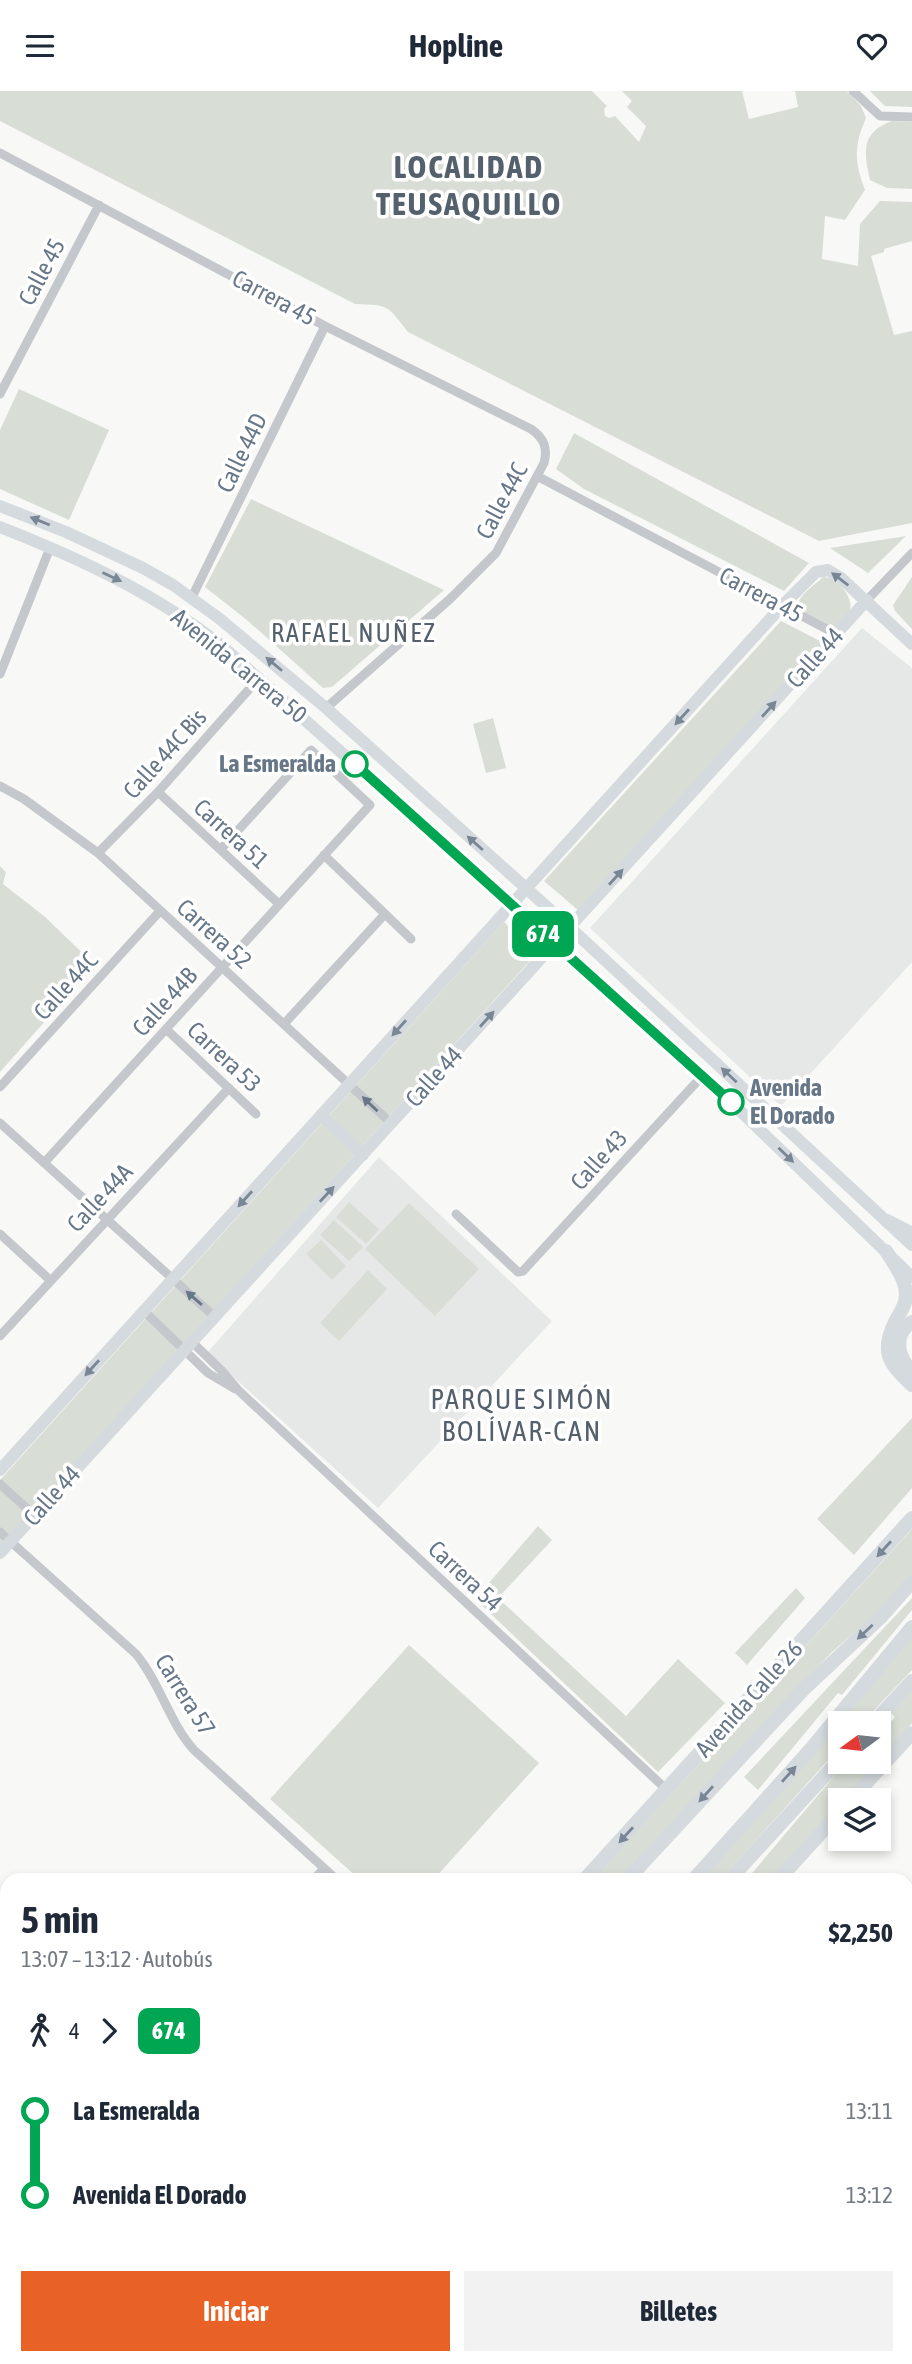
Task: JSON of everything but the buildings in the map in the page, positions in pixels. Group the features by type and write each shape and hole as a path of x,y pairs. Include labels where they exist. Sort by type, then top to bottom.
{"main road":[{"path":"887,1221 912,1234"},
{"path":"886,1251 902,1278 906,1293 903,1308 887,1339 887,1351 895,1369 912,1385"},
{"path":"912,1322 902,1333 899,1347 901,1357 912,1371"},
{"name":"Avenida Calle 26","path":"591,1873 912,1518"},
{"name":"Avenida Calle 26","path":"634,1873 803,1690 880,1618 912,1582"},
{"path":"699,1873 810,1750 912,1627"},
{"path":"884,1711 912,1681"},
{"path":"862,1788 912,1733"},
{"path":"736,1873 828,1772"},
{"path":"784,1873 828,1825"}],"street":[{"path":"853,91 880,116 912,117"},
{"name":"Carrera 45","path":"0,153 325,326 531,429 538,434 545,446"},
{"name":"Calle 45","path":"0,394 99,205"},
{"name":"Calle 44D","path":"192,597 325,326"},
{"name":"Calle 44C","path":"327,708 481,570 496,553 537,476 545,458 545,446"},
{"name":"Carrera 45","path":"537,476 836,634"},
{"name":"Avenida Carrera 50","path":"0,506 66,532 144,568 192,597 327,708 912,1245"},
{"name":"Avenida Carrera 50","path":"0,527 133,586 188,620 259,678 703,1075 912,1277"},
{"path":"0,674 50,548"},
{"path":"867,600 912,553"},
{"name":"Carrera 45","path":"781,607 816,572 828,570 867,600 912,644"},
{"name":"Calle 44","path":"0,1553 867,600"},
{"path":"0,1470 781,607"},
{"name":"Calle 44C Bis","path":"98,853 158,792 259,678"},
{"name":"Avenida Carrera 50","path":"220,849 311,750 370,805"},
{"name":"Carrera 52","path":"0,786 24,799 98,853 391,1124"},
{"name":"Carrera 51","path":"158,792 279,904"},
{"name":"Calle 44B","path":"44,1163 370,805"},
{"path":"324,856 411,939"},
{"name":"Calle 44C","path":"0,1087 160,911"},
{"path":"284,1024 385,914"},
{"name":"Carrera 53","path":"166,1029 256,1114"},
{"name":"Calle 43","path":"456,1214 518,1272 523,1271 703,1075"},
{"name":"Calle 44A","path":"0,1336 229,1087"},
{"path":"321,1115 363,1155"},
{"path":"0,1123 215,1317"},
{"path":"0,1234 50,1280"},
{"name":"Carrera 54","path":"144,1311 222,1371 238,1390 667,1790"},
{"path":"0,1484 34,1515"},
{"name":"Carrera 57","path":"0,1532 136,1654 151,1674 189,1744 329,1873"},
{"path":"320,1873 324,1869"}],"shaded area":[{"path":"0,91 592,91 607,106 604,109 605,116 615,116 639,142 646,126 627,107 632,101 622,91 742,91 749,119 798,107 795,91 847,91 861,106 866,118 859,137 857,154 865,190 845,220 825,216 822,259 858,266 860,224 880,201 912,202 912,241 884,249 884,252 871,256 894,335 912,331 912,523 819,541 408,332 386,308 355,304 0,121"},
{"path":"870,91 912,91 912,107 885,106"},
{"path":"892,121 912,122 912,189 887,188 870,180 866,161 869,138 874,131"},
{"path":"19,389 109,430 69,520 0,489 0,430"},
{"path":"574,433 809,563 784,591 584,489 556,469"},
{"path":"251,499 444,590 332,687 323,688 248,621 205,587"},
{"path":"906,536 868,573 830,548"},
{"path":"823,577 838,583 849,599 849,613 836,629 806,615 798,606 803,595"},
{"path":"912,577 912,629 895,611 893,605"},
{"path":"781,621 822,642 579,911 544,881"},
{"path":"862,628 912,668 912,962 781,1106 590,928"},
{"path":"493,718 506,768 486,773 473,724"},
{"path":"0,866 6,872 3,884 44,916 95,965 0,1072"},
{"path":"504,922 537,953 0,1546 0,1480"},
{"path":"379,1157 552,1321 378,1508 207,1353"},
{"path":"349,1202 379,1229 366,1244 336,1217"},
{"path":"409,1203 479,1269 435,1316 365,1249"},
{"path":"334,1220 363,1247 349,1261 320,1235"},
{"path":"321,1240 346,1266 332,1280 306,1254"},
{"path":"368,1270 387,1289 339,1341 320,1323"},
{"path":"912,1418 912,1488 854,1555 817,1519"},
{"path":"538,1526 552,1540 498,1598 626,1716 678,1659 725,1703 658,1772 475,1599"},
{"path":"912,1529 912,1575 877,1613 832,1652 627,1873 599,1873"},
{"path":"796,1588 805,1598 747,1665 735,1653"},
{"path":"912,1598 912,1610 842,1695 838,1693 758,1790 744,1777"},
{"path":"912,1634 912,1670 873,1711 846,1711"},
{"path":"409,1645 539,1763 439,1873 352,1873 270,1799"},
{"path":"912,1691 912,1723 891,1747 891,1722 895,1717 891,1711"},
{"path":"828,1732 828,1760 726,1873 706,1873"},
{"path":"835,1775 865,1775 853,1788 828,1788 828,1816 776,1873 752,1873"}],"bus line":[{"name":"674","path":"355,764 731,1102"}],"place":[{"name":"La Esmeralda","path":"355,764"},
{"name":"Avenida El Dorado","path":"731,1102"}],"district":[{"name":"LOCALIDAD TEUSAQUILLO","path":"469,186"},
{"name":"RAFAEL NUÑEZ","path":"354,633"},
{"name":"PARQUE SIMÓN BOLÍVAR-CAN","path":"522,1415"}]}
